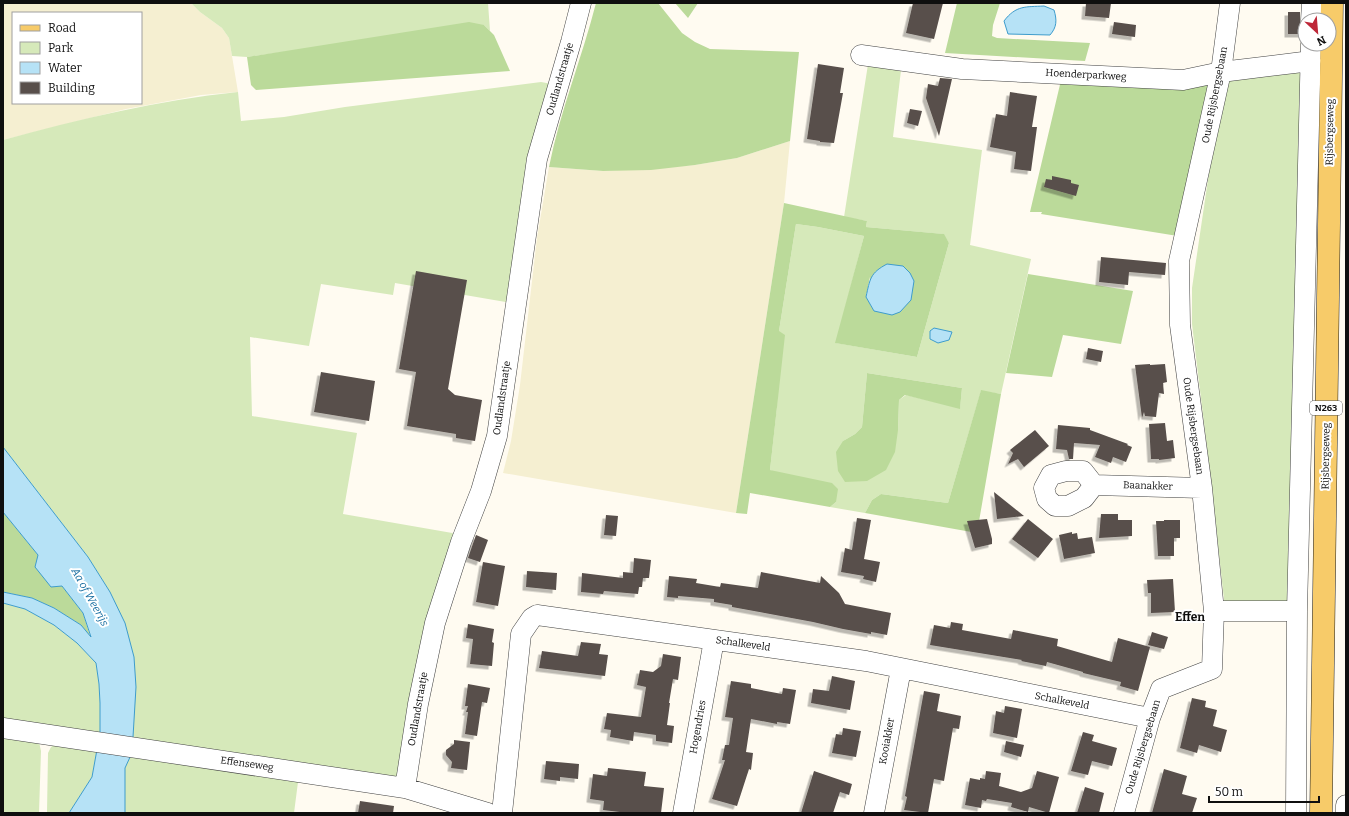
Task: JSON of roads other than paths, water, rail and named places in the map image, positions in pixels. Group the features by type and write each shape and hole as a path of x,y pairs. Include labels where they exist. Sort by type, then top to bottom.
{"main road":[{"name":"Rijsbergseweg","path":"1321,813 1332,3"}],"street":[{"name":"Oudlandstraatje","path":"405,788 418,704 434,623 461,542 481,491 497,436 537,159 581,3"},
{"name":"Oude Rijsbergsebaan","path":"1124,813 1150,718 1161,689 1212,669 1214,611 1202,488 1180,325 1179,261 1221,72 1230,3"},
{"name":"Hoenderparkweg","path":"861,55 962,69 1183,80 1311,52"},
{"name":"Rijsbergseweg","path":"1296,813 1297,611 1311,52"},
{"name":"Baanakker","path":"1094,485 1202,488"},
{"path":"1214,611 1297,611"},
{"name":"Schalkeveld","path":"502,813 521,634 532,618 537,615 866,661 1150,718"},
{"name":"Hogendries","path":"682,813 714,640"},
{"name":"Kooiakker","path":"874,813 901,669"},
{"name":"Effenseweg","path":"3,728 405,788 488,813"},
{"path":"1346,805 1346,813"}],"water":[{"path":"1044,6 1054,10 1055,14 1055,26 1050,35 1008,34 1004,21 1013,12 1022,8"},
{"path":"887,264 903,266 910,273 914,281 911,300 900,312 892,315 874,311 866,297 872,277 877,270"},
{"path":"934,328 952,332 949,340 938,343 930,339 930,331"},
{"name":"Aa of Weerijs","path":"3,447 88,557 110,592 125,623 134,657 136,687 131,755 125,768 125,813 69,813 92,777 100,733 99,684 96,663 77,643 54,625 25,609 3,603 3,592 32,598 54,608 81,625 91,637 83,613 62,586 51,587 35,567 38,555 3,512"}],"district":[{"name":"Effen","path":"1190,617"}]}
